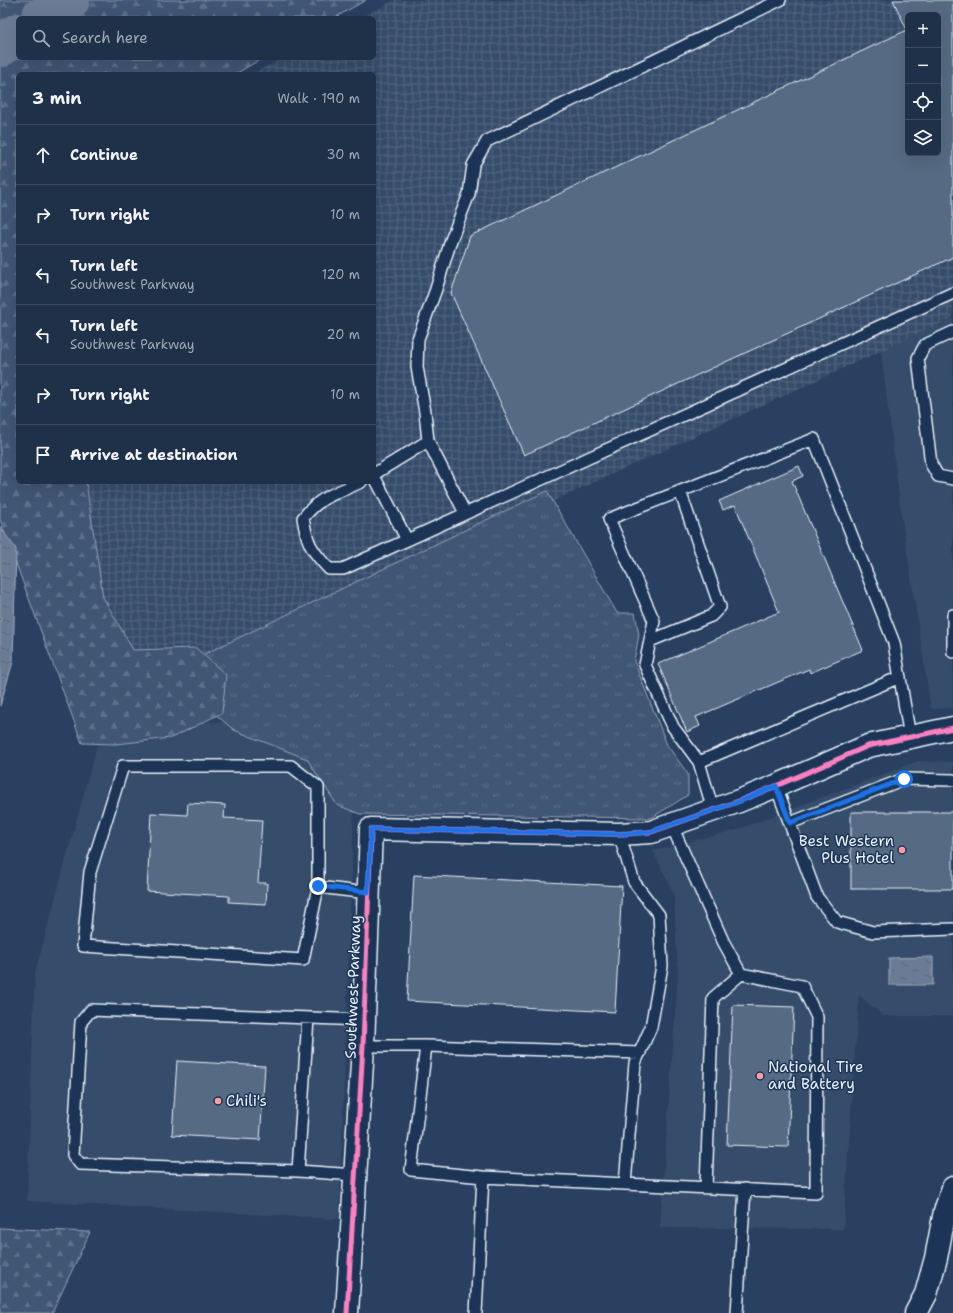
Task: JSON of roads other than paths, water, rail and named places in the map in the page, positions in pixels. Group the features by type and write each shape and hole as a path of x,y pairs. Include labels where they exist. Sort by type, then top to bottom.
{"street":[{"name":"Southwest Parkway","path":"347,1313 363,1046 371,829 620,834 650,832 776,786 868,746 953,728"},
{"path":"916,1313 926,1294 936,1258 945,1211 953,1188"}],"lane":[{"path":"464,513 428,442 425,412 417,367 418,339 436,289 451,240 469,194 473,165 487,141 780,0"},
{"path":"356,484 330,495 310,508 303,518 306,536 314,554 328,569 343,569 953,292"},
{"path":"953,332 925,345 918,358 931,464 938,476 953,479"},
{"path":"713,810 699,762 673,727 644,665 654,621 609,519 814,438 894,643 910,737"},
{"path":"376,474 428,442"},
{"path":"376,479 407,540"},
{"path":"650,641 711,616 720,607 680,491"},
{"path":"953,614 953,652"},
{"path":"699,762 900,677"},
{"path":"123,766 291,766 318,788 318,886 303,960 83,946 90,872 123,766"},
{"path":"790,823 904,779 953,780"},
{"path":"776,786 817,897 837,922 872,932 953,929"},
{"path":"671,824 723,941 741,974"},
{"path":"620,834 634,882 659,915 662,966 651,1027 635,1063 626,1184"},
{"path":"318,886 368,892"},
{"path":"706,1187 713,998 741,974"},
{"path":"426,1046 411,1170 482,1177 816,1193 817,1017 802,986 741,974"},
{"path":"355,1175 80,1164 74,1155 81,1022 91,1010 364,1020"},
{"path":"298,1172 308,1018"},
{"path":"363,1046 426,1046 640,1053"},
{"path":"476,1313 482,1177"},
{"path":"737,1313 745,1189"}],"water":[{"path":"0,527 16,549 13,662 0,706"},
{"path":"933,957 933,985 889,985 889,958"}],"waterway":[{"path":"45,16 69,0"},
{"path":"0,46 16,35"}],"place":[{"name":"Best Western Plus Hotel","path":"902,850"},
{"name":"National Tire and Battery","path":"760,1076"},
{"name":"Chili's","path":"218,1101"}]}
